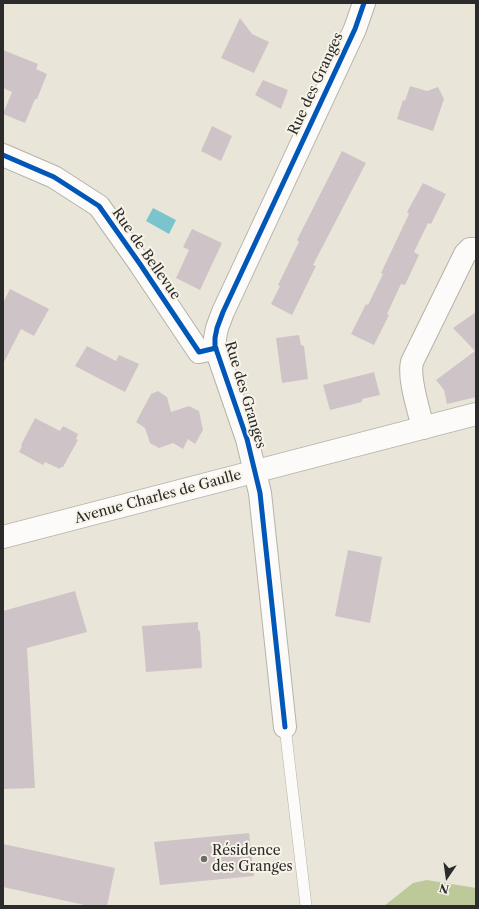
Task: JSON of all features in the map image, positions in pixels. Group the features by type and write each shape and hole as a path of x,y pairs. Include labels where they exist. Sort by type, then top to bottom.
{"street":[{"name":"Rue des Granges","path":"285,727 260,493 247,439 216,348 215,338 223,312 355,29 364,3"},
{"name":"Rue de Bellevue","path":"3,155 54,177 99,206 199,352 216,348"},
{"path":"423,428 410,370 412,362 465,254 470,249 476,249"},
{"name":"Avenue Charles de Gaulle","path":"3,537 476,414"}],"lane":[{"name":"Rue des Granges","path":"285,727 306,906"}],"green space":[{"path":"427,880 476,888 476,906 384,906 413,883"}],"water":[{"path":"153,208 176,220 169,234 146,221"}],"building":[{"path":"240,18 252,34 269,42 254,73 221,58"},
{"path":"3,50 38,64 36,69 47,74 25,123 3,114 12,92 3,88"},
{"path":"263,80 288,90 281,109 255,95"},
{"path":"410,86 427,91 438,87 444,99 433,131 397,119 403,100 405,101"},
{"path":"212,126 232,136 221,161 201,151"},
{"path":"342,151 366,163 313,265 316,266 292,315 271,304 280,286 278,285 299,242 297,240"},
{"path":"423,183 446,194 431,224 428,223 414,252 419,255 405,285 401,284 387,314 389,315 374,345 351,334 366,304 368,305 383,274 381,273 409,214 407,212"},
{"path":"192,229 222,243 200,290 176,278 189,250 183,247"},
{"path":"10,289 49,309 34,336 21,329 3,364 3,303"},
{"path":"476,312 476,397 447,404 444,390 436,380 475,351 453,328"},
{"path":"299,335 301,345 304,346 308,379 282,383 276,338"},
{"path":"87,346 116,361 119,355 139,364 125,392 75,366"},
{"path":"374,372 380,395 362,399 362,402 330,410 323,385"},
{"path":"158,391 167,397 171,412 189,406 199,411 203,430 195,444 188,439 183,449 173,443 159,448 150,443 145,428 136,422 151,394"},
{"path":"35,418 60,431 63,426 78,434 76,439 78,440 63,467 60,469 45,462 43,465 19,452"},
{"path":"348,550 382,557 370,623 335,616"},
{"path":"75,591 87,632 27,648 35,788 3,789 3,611"},
{"path":"198,622 202,668 146,672 142,626"},
{"name":"Résidence des Granges","path":"249,833 254,876 160,885 154,842"},
{"path":"3,844 115,868 107,906 89,906 3,887"}],"cycle path":[{"path":"285,727 260,493 247,439 215,346 215,338 223,312 355,29 364,3"},
{"path":"3,155 54,177 99,206 199,352 216,348"}],"place":[{"name":"Résidence des Granges","path":"204,859"}]}
